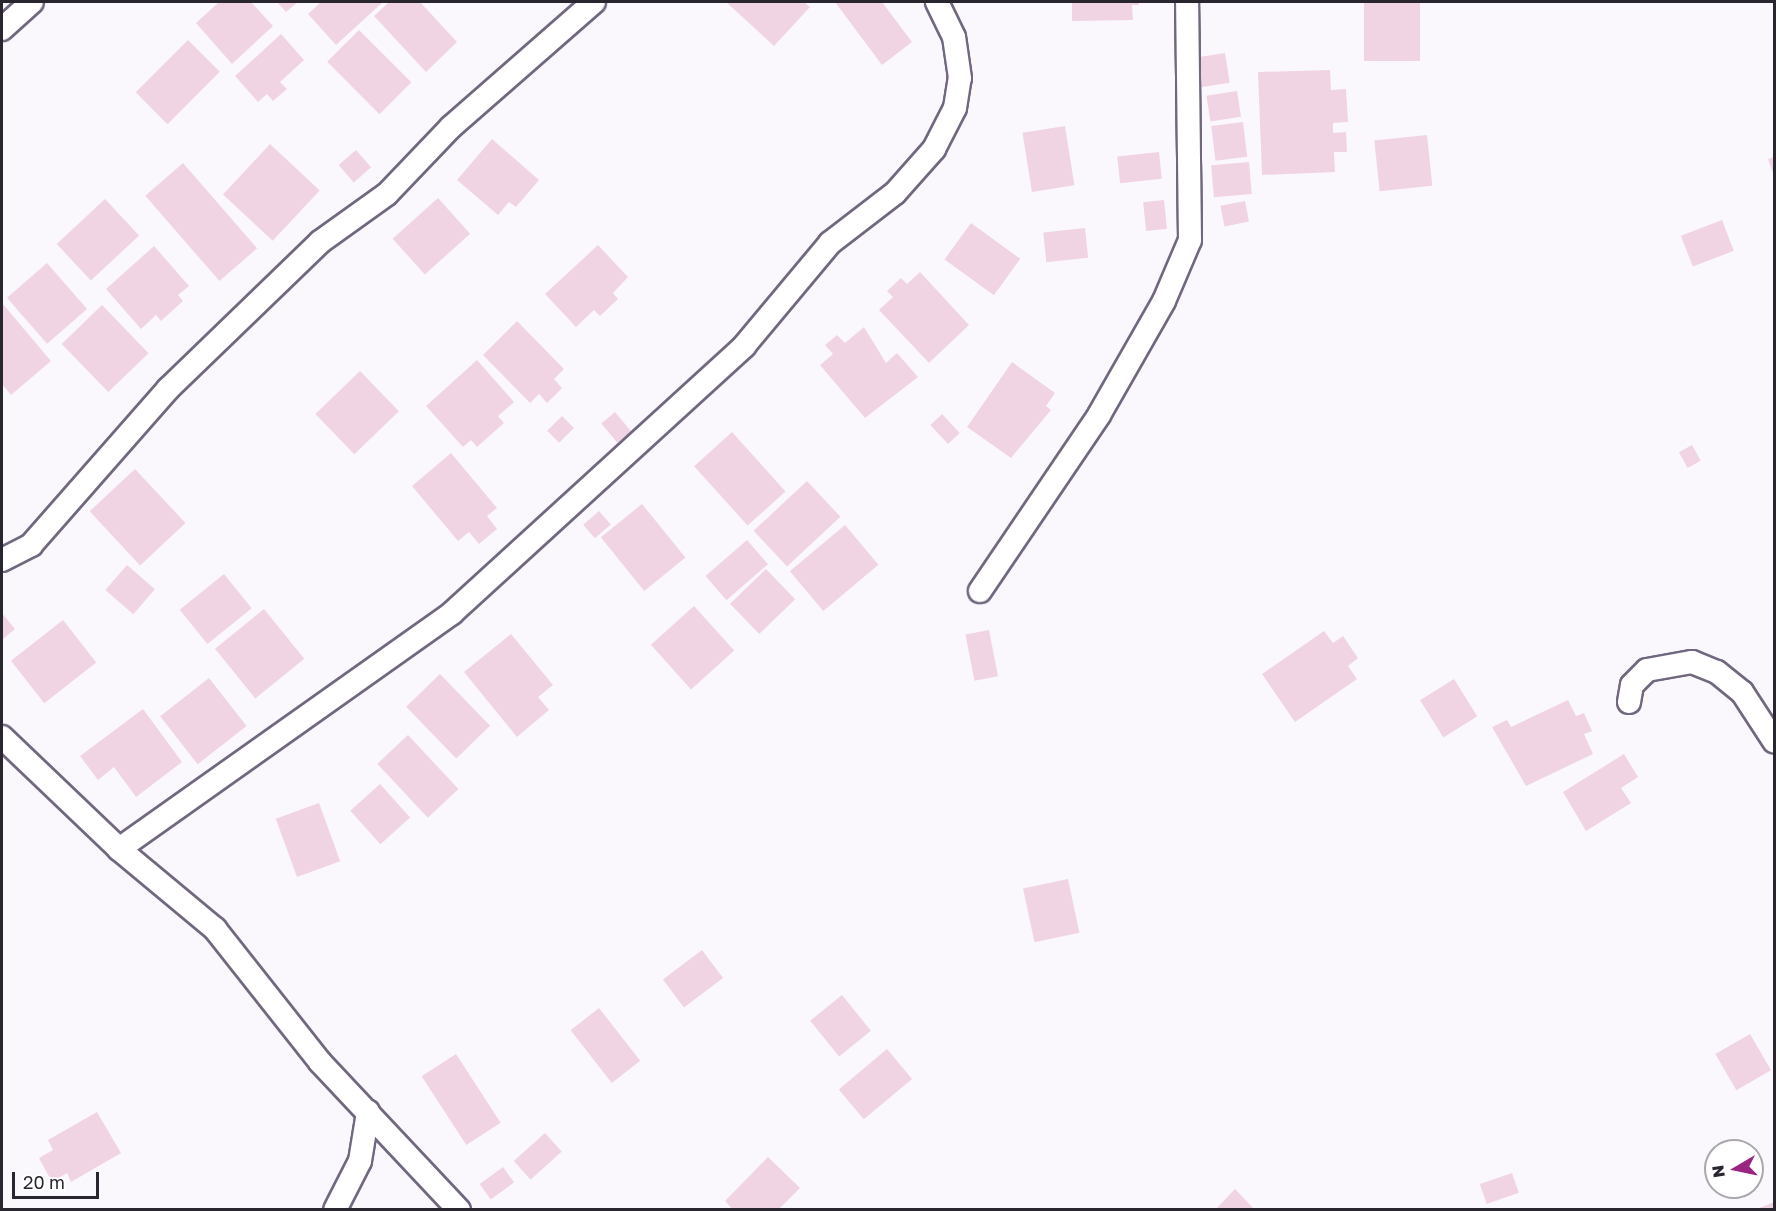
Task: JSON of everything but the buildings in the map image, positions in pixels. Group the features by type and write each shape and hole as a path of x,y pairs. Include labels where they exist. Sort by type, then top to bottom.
{"street":[{"path":"2,29 32,2"},
{"path":"2,561 31,545 168,389 320,242 387,194 451,127 594,2"},
{"path":"119,849 452,613 744,346 830,243 895,193 934,149 955,108 960,78 954,37 937,2"},
{"path":"980,591 1099,415 1164,301 1190,240 1187,2"},
{"path":"1629,702 1632,685 1647,670 1692,662 1717,672 1742,692 1774,741"},
{"path":"2,738 119,849 215,928 320,1062 459,1209"},
{"path":"335,1209 360,1161 368,1112"}]}
